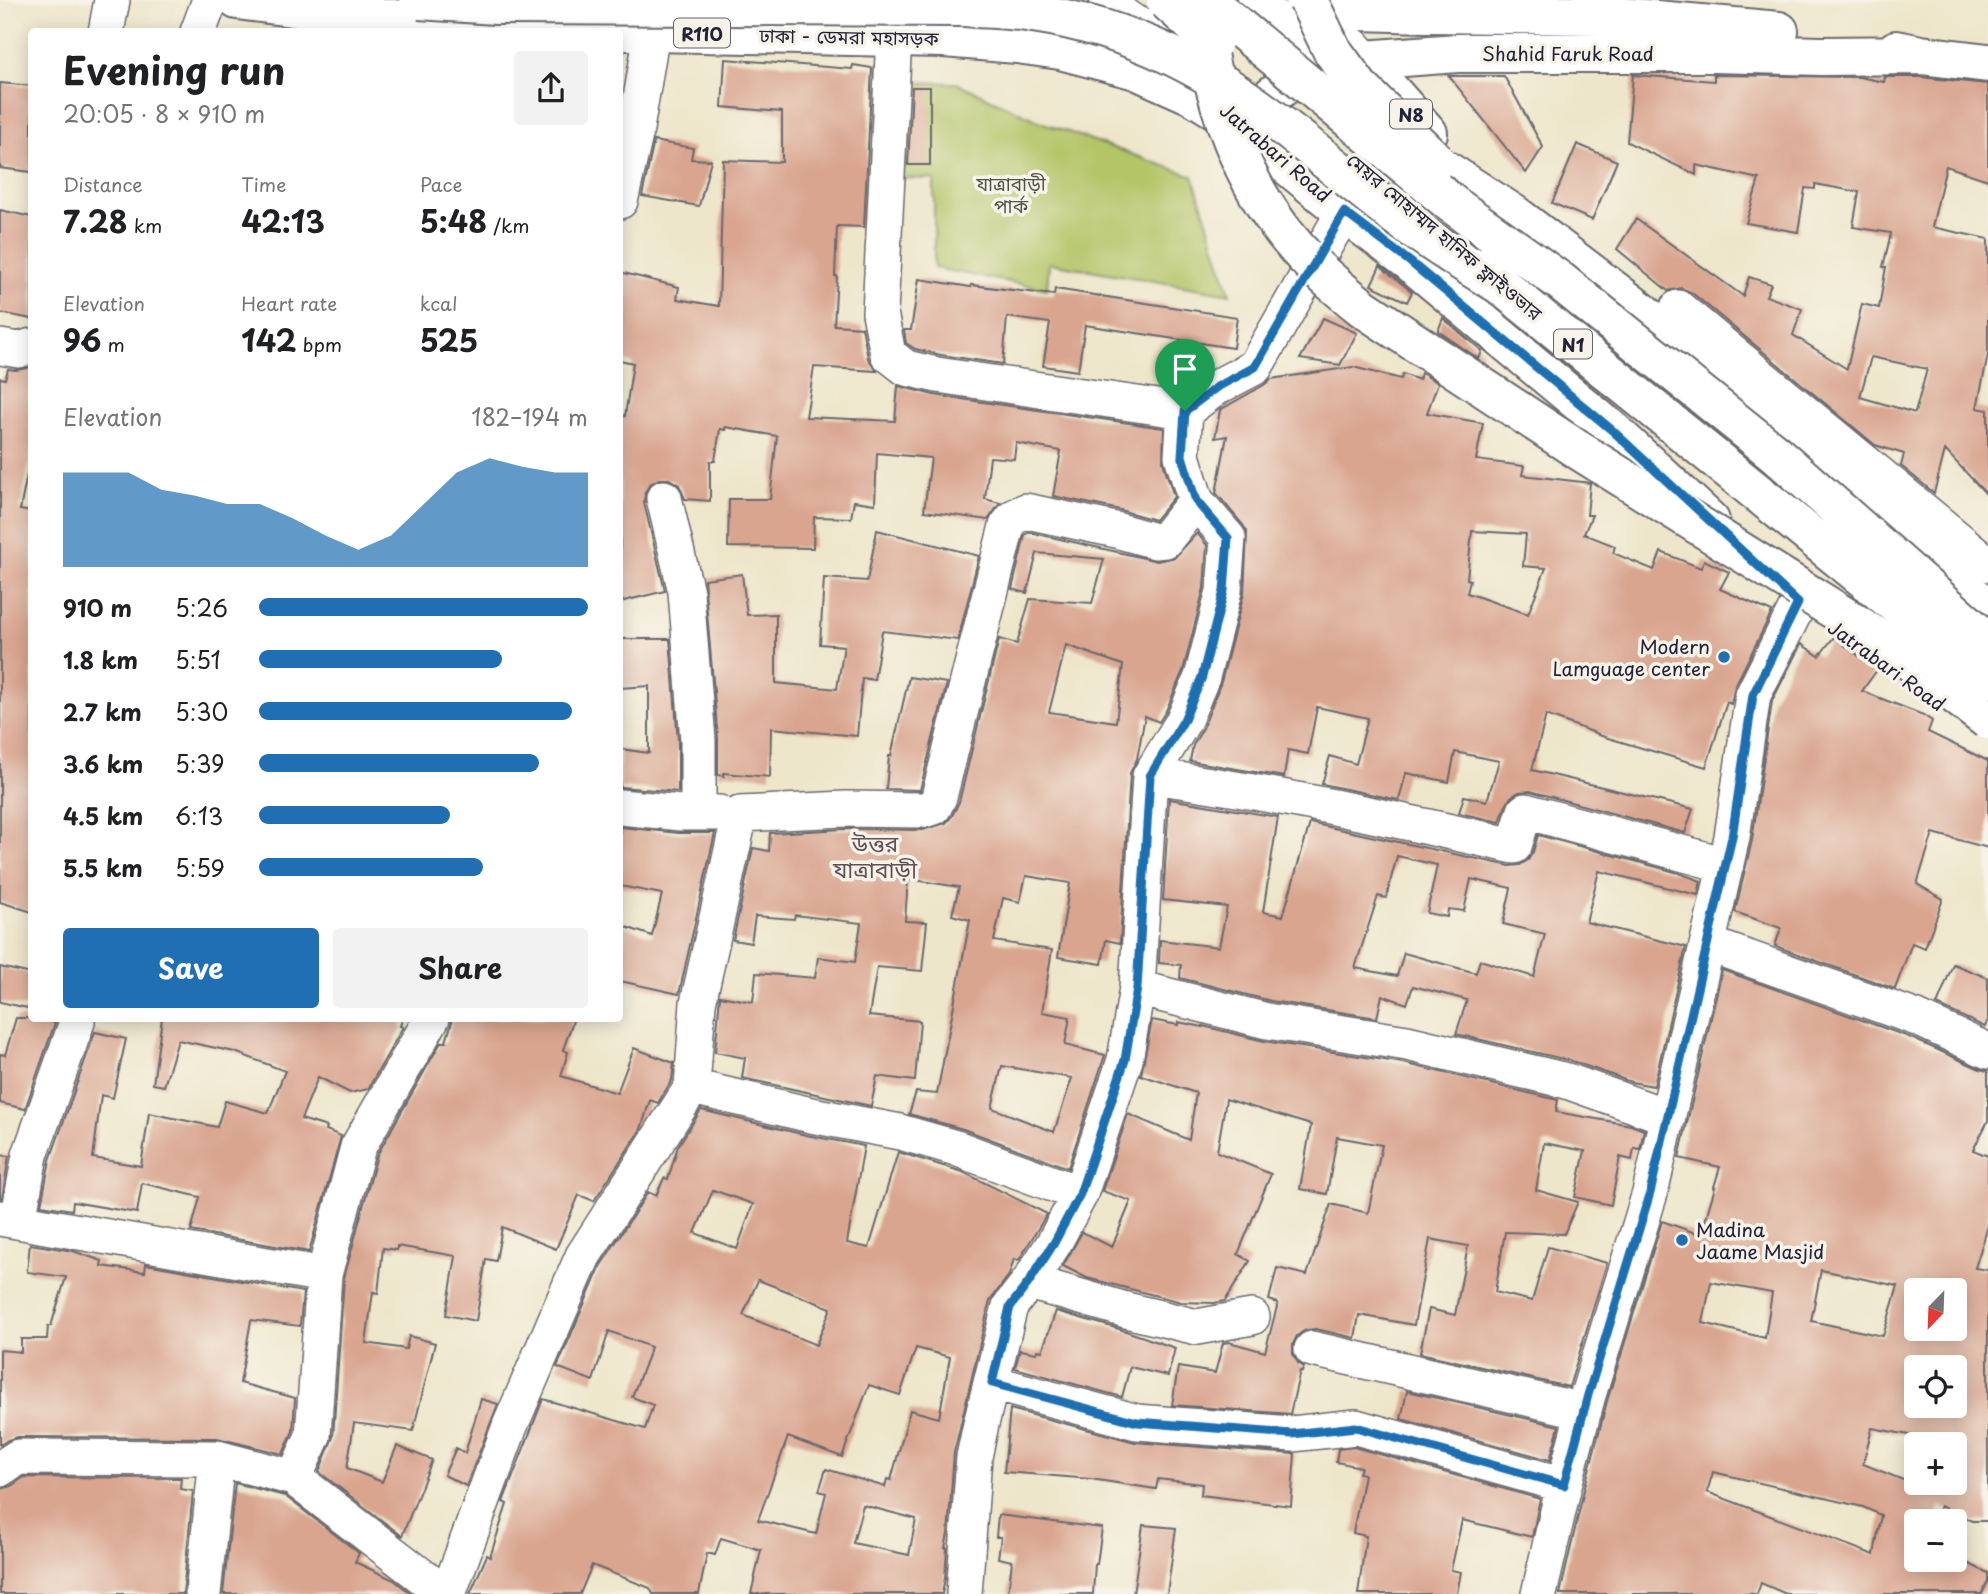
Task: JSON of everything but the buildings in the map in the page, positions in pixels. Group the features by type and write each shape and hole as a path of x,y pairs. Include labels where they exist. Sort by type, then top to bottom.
{"main road":[{"name":"ঢাকা - ডেমরা মহাসড়ক","path":"237,0 362,16 586,28"},
{"path":"1109,0 1124,17 1142,27 1177,16 1197,25 1212,14 1222,0"},
{"name":"মেয়র মোহাম্মদ হানিফ ফ্লাইওভার","path":"1206,0 1452,204 1560,281 1777,455 1988,642"},
{"path":"1257,0 1311,64 1360,107 1413,150 1515,215 1641,311 1988,609"},
{"path":"1316,2 1332,50 1359,87 1560,281"},
{"name":"Shahid Faruk Road","path":"1316,2 1600,15 1812,34 1921,55 1988,63"},
{"name":"N8","path":"1316,2 1363,61 1424,129 1515,215"},
{"path":"421,18 496,5 964,7 1033,13 1079,23 1123,36 1170,55 1213,77 1251,101 1408,225 1450,255 1497,283"},
{"path":"1177,16 1216,44 1311,64"},
{"path":"1177,16 1209,61 1225,123 1250,178 1275,219 1306,258 1333,283 1363,308 1575,448 1860,626 1988,720"},
{"name":"Jatrabari Road","path":"1177,16 1237,124 1344,212 1409,261 1613,431 1798,603 1988,738"},
{"name":"মেয়র মোহাম্মদ হানিফ ফ্লাইওভার","path":"1177,16 1187,20 1497,283 1988,679"},
{"name":"ঢাকা - ডেমরা মহাসড়ক","path":"623,30 944,38 1060,50 1136,70 1194,96 1237,124"},
{"name":"Shahid Faruk Road","path":"1311,64 1457,53 1713,52 1921,55"},
{"path":"1424,129 1421,106 1425,81 1438,62 1457,53"},
{"path":"1237,124 1311,64"},
{"path":"1777,455 1895,545 1988,609"}],"street":[{"path":"107,28 112,0"},
{"path":"200,28 210,0"},
{"path":"623,188 635,135 652,32"},
{"path":"894,37 880,313 888,354 906,368 937,375 1185,411 1217,387 1255,367 1344,212"},
{"path":"1678,308 1988,564"},
{"path":"0,346 19,349 28,347"},
{"path":"966,1594 974,1457 1010,1307 1054,1243 1080,1194 1125,1060 1137,988 1150,776 1184,720 1202,677 1224,591 1228,538 1196,501 1182,456 1185,411"},
{"path":"664,498 686,592 698,740 698,813"},
{"path":"623,807 740,814 846,809 923,810 933,807 939,797 1007,526 1014,517 1026,511 1155,541 1165,540 1196,501"},
{"path":"1539,1594 1584,1411 1650,1193 1732,837 1753,695 1798,603"},
{"path":"1150,776 1219,785 1352,810 1514,846 1525,811 1726,865"},
{"path":"0,1468 18,1457 217,1458 294,1478 447,1594 510,1426 583,1256 692,1087 698,1003 740,814"},
{"path":"1708,944 1906,1013 1988,1051"},
{"path":"1137,988 1267,1021 1407,1043 1567,1081 1668,1117"},
{"path":"76,1022 9,1220 324,1275"},
{"path":"294,1478 313,1436 324,1275 358,1147 430,1022"},
{"path":"692,1087 811,1115 900,1132 956,1148 1080,1194"},
{"path":"1029,1282 1197,1327 1252,1317"},
{"path":"1312,1349 1584,1411"},
{"path":"992,1383 1137,1422 1292,1434 1356,1427 1564,1485"},
{"path":"203,1594 217,1458"}],"green space":[{"name":"যাত্রাবাড়ী পার্ক","path":"897,82 957,83 1043,123 1193,176 1230,294 1049,263 1047,289 934,268 934,179 896,178"}],"place":[{"name":"Modern Lamguage center","path":"1724,657"},
{"name":"Madina Jaame Masjid","path":"1682,1240"}],"district":[{"name":"উত্তর যাত্রাবাড়ী","path":"875,855"}],"route":[{"path":"1344,212 1409,261 1613,431 1798,603 1753,695 1732,837 1650,1193 1588,1395 1564,1485 1356,1427 1292,1434 1137,1422 992,1383 1010,1307 1054,1243 1080,1194 1125,1060 1137,988 1150,776 1184,720 1202,677 1224,591 1228,538 1196,501 1182,456 1185,411 1217,387 1255,367 1344,212"}]}
